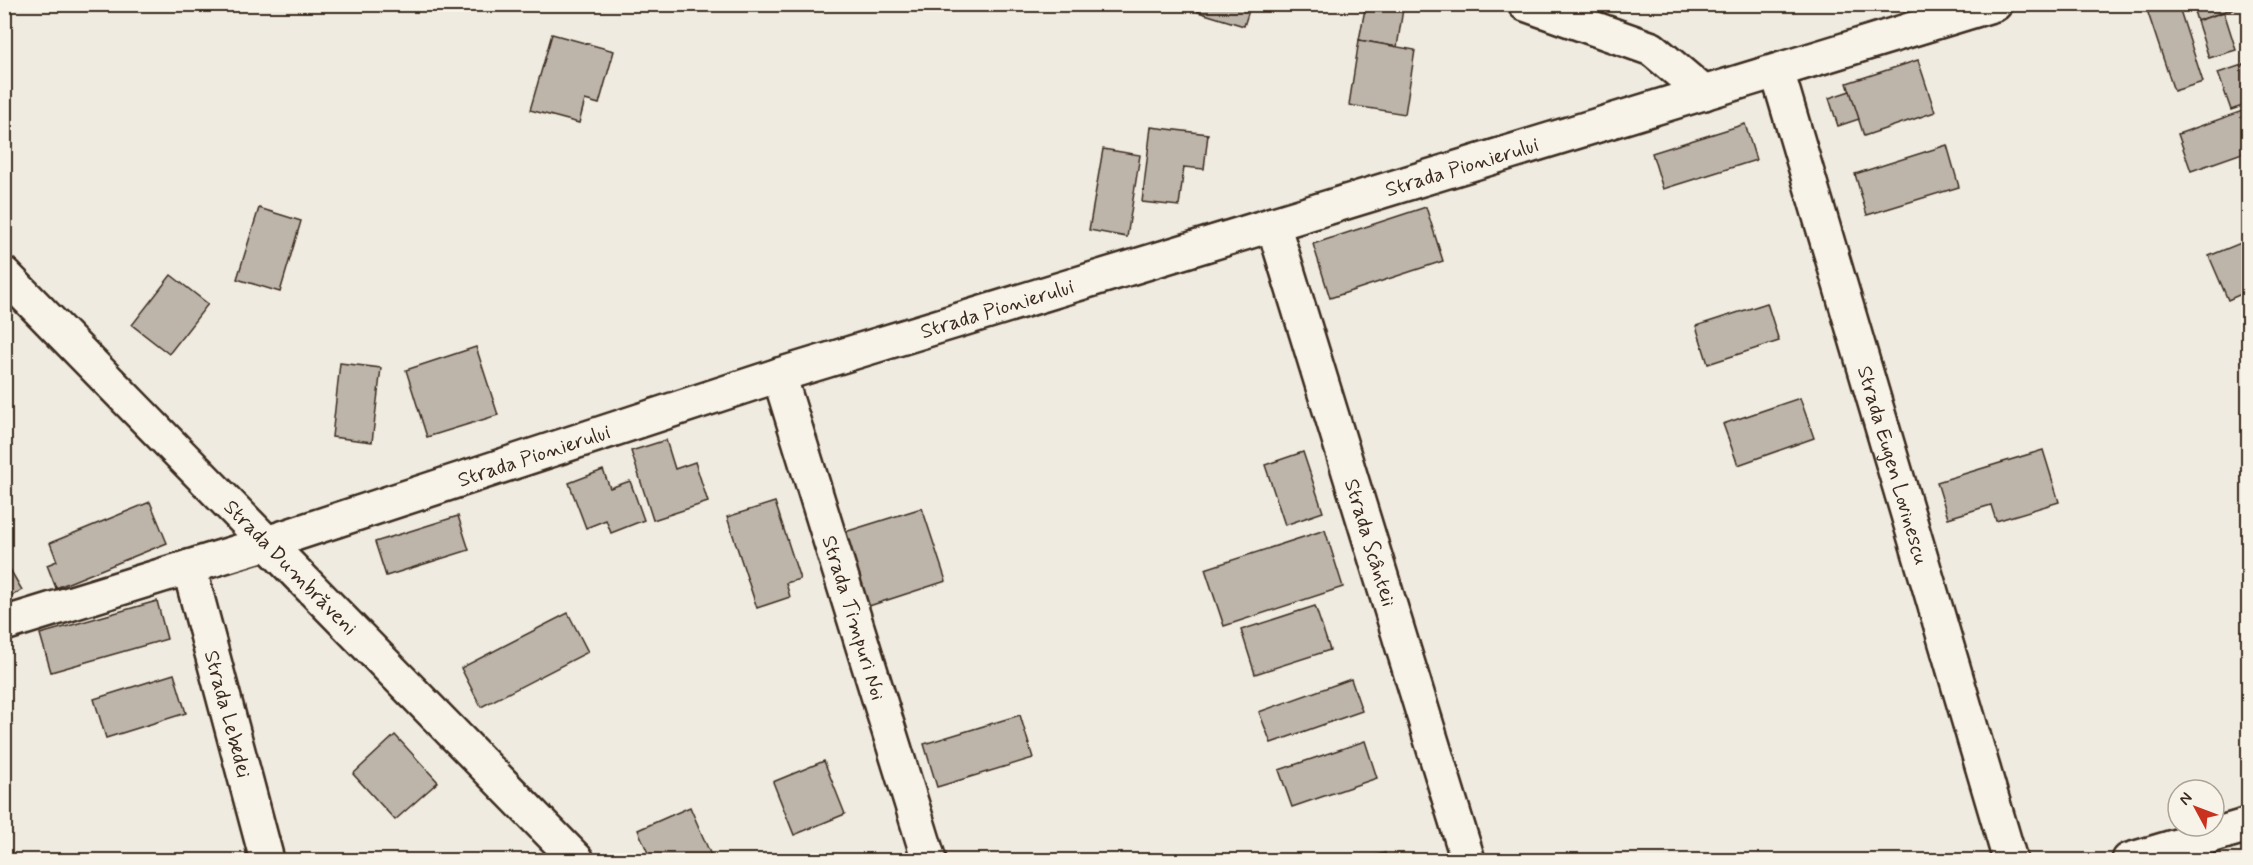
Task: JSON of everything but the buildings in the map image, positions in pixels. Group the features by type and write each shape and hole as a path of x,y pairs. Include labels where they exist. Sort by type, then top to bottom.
{"street":[{"path":"1525,4 1652,49 1704,93"},
{"name":"Strada Pionierului","path":"4,624 267,543 779,375 1995,4"},
{"name":"Strada Eugen Lovinescu","path":"1777,71 2010,861"},
{"name":"Strada Scânteii","path":"1273,224 1468,861"},
{"name":"Strada Dumbrăveni","path":"4,274 577,861"},
{"name":"Strada Timpuri Noi","path":"779,375 929,861"},
{"name":"Strada Lebedei","path":"189,567 267,861"},
{"path":"2130,861 2248,825"}]}
